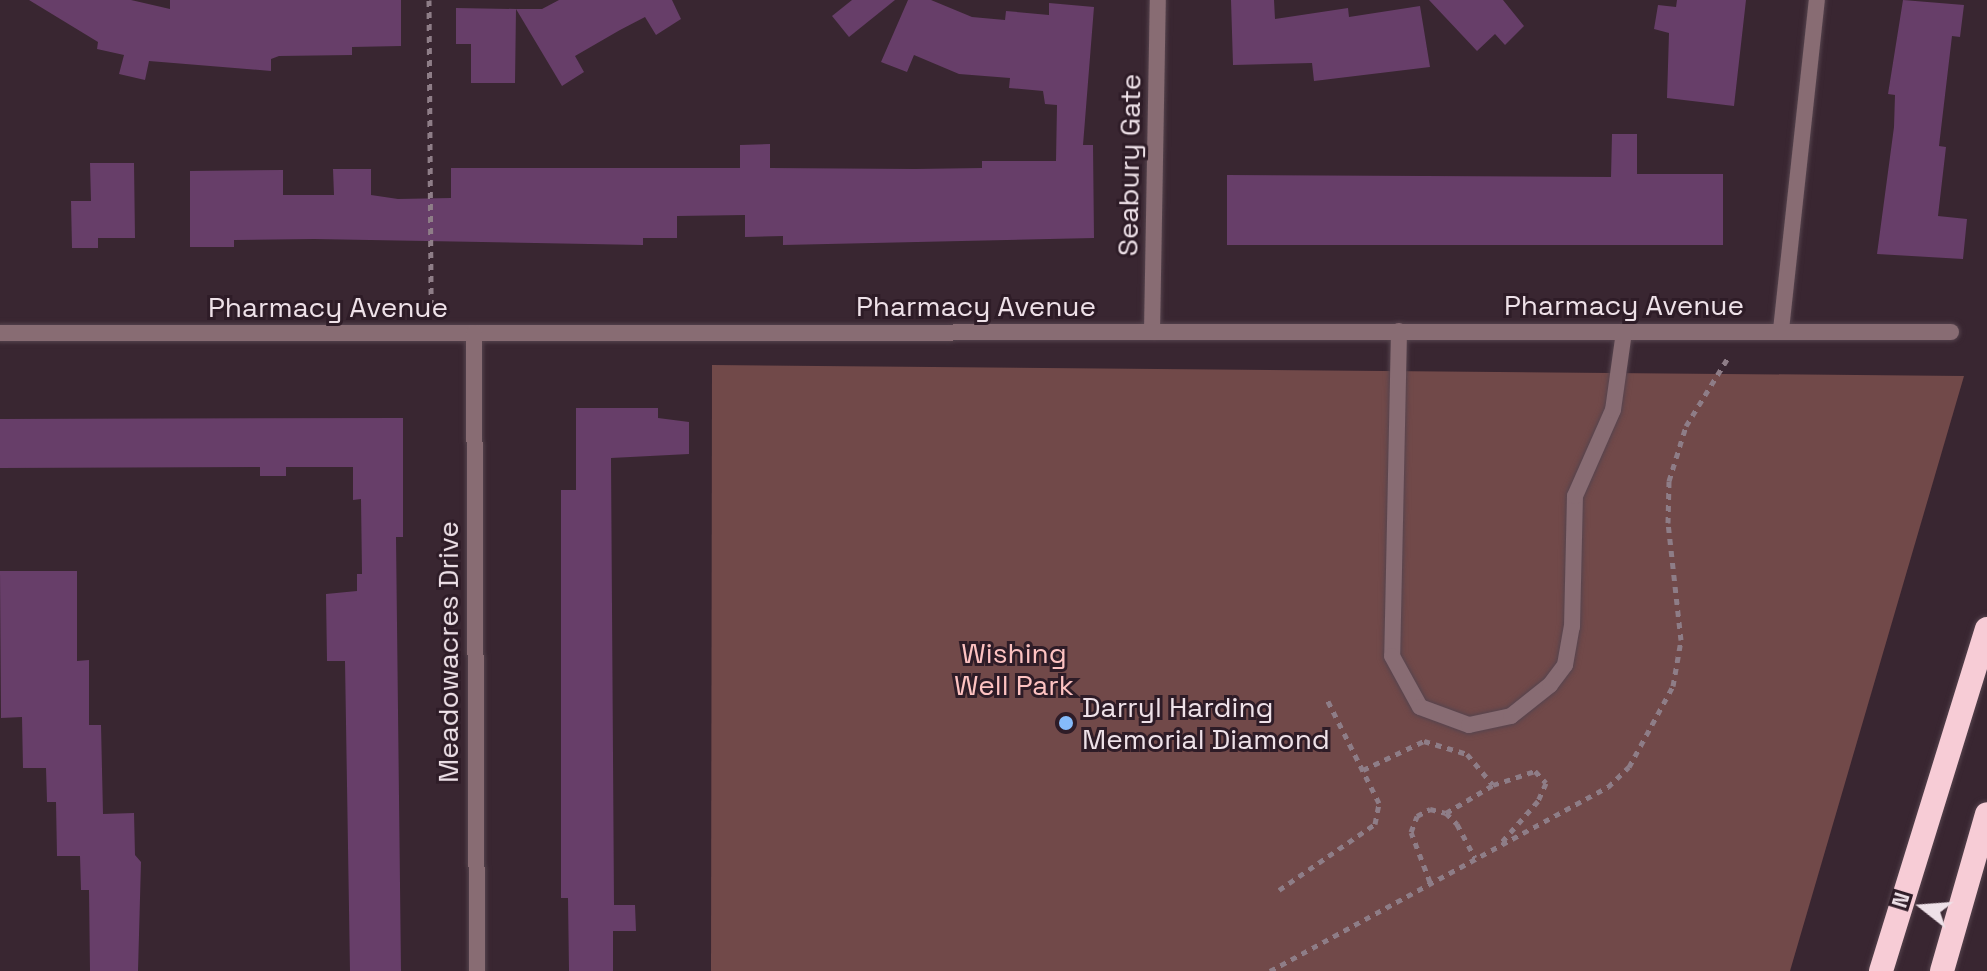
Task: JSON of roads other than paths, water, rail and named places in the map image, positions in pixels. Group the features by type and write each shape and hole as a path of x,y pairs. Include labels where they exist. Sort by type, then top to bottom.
{"highway":[{"path":"1881,971 1987,629"},
{"path":"1942,971 1987,814"}],"street":[{"name":"Seabury Gate","path":"1152,332 1158,0"},
{"path":"1781,330 1817,0"},
{"path":"1399,331 1392,656 1400,679 1420,707 1469,725 1511,716 1550,685 1565,665 1572,627 1575,496 1613,410 1624,332"},
{"name":"Pharmacy Avenue","path":"0,333 1951,332"},
{"name":"Meadowacres Drive","path":"474,333 477,971"}],"place":[{"name":"Darryl Harding Memorial Diamond","path":"1066,723"}],"park label":[{"name":"Wishing Well Park","path":"1014,669"}]}
